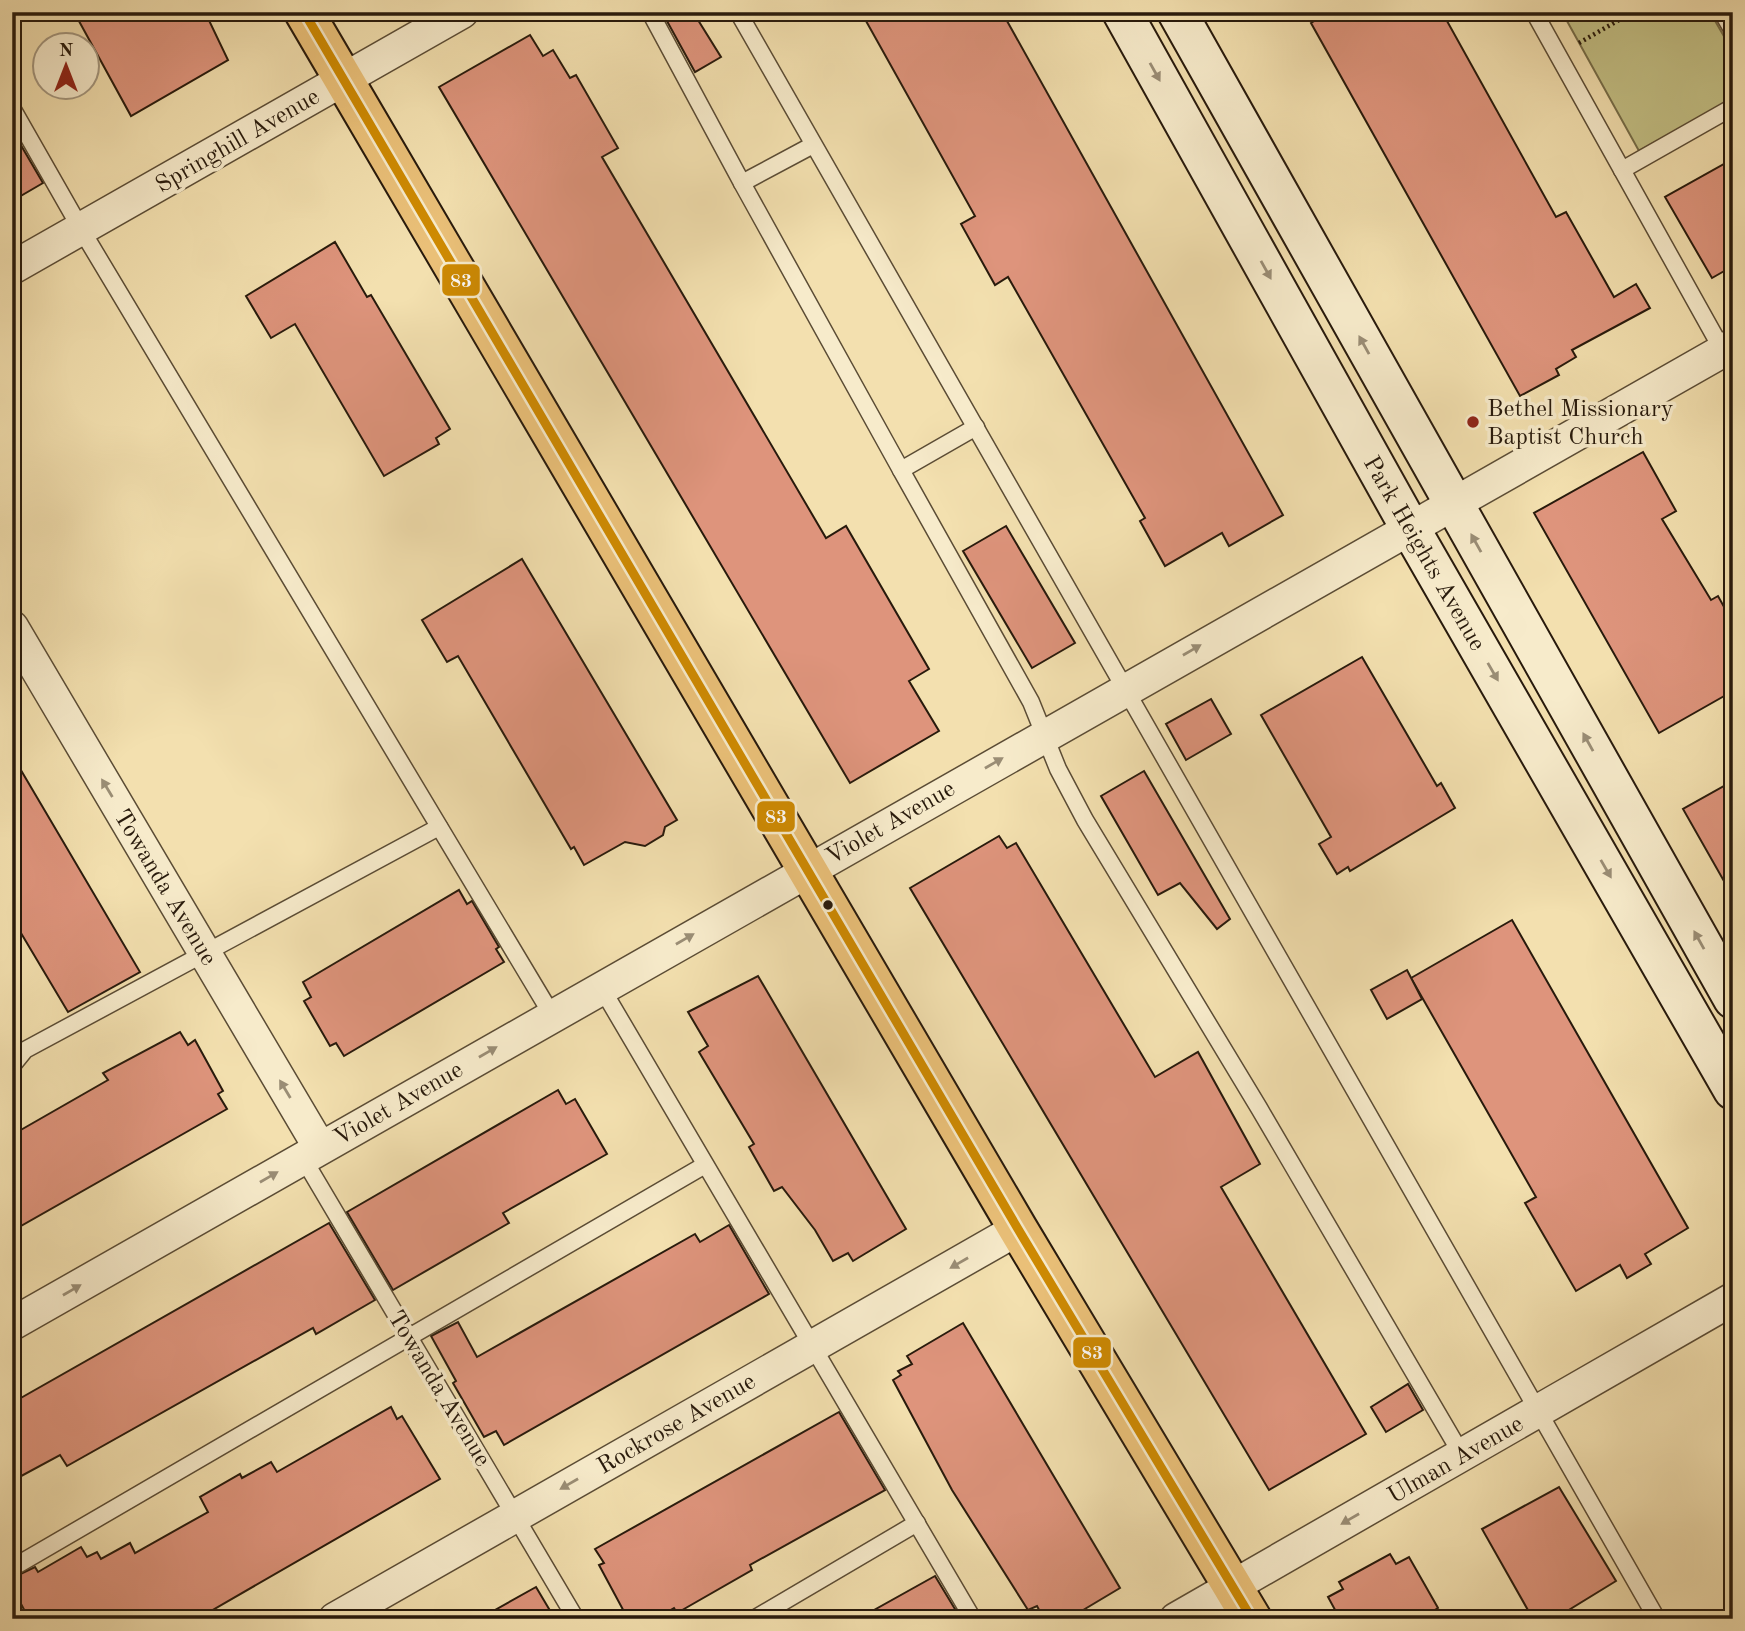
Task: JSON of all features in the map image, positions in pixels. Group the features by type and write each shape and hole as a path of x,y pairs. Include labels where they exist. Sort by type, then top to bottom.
{"main road":[{"path":"304,12 1018,1229 1252,1619"},
{"name":"Park Heights Avenue","path":"1122,12 1410,528 1733,1090"},
{"name":"Park Heights Avenue","path":"1177,12 1733,999"}],"street":[{"name":"Springhill Avenue","path":"12,268 462,12"},
{"name":"Violet Avenue","path":"12,1324 1453,503 1729,355"},
{"name":"Towanda Avenue","path":"12,627 205,952 311,1153"},
{"name":"Rockrose Avenue","path":"335,1619 1018,1229"},
{"name":"Ulman Avenue","path":"1176,1619 1733,1299"}],"lane":[{"path":"650,12 741,183 1046,734 1058,769 1085,820 1259,1108 1462,1455"},
{"path":"738,12 1126,688 1536,1412 1657,1619"},
{"path":"1534,12 1729,355"},
{"path":"1722,12 1733,31"},
{"path":"1622,170 1733,107"},
{"path":"12,108 81,229 552,1015"},
{"path":"741,183 813,145"},
{"path":"901,470 976,427"},
{"path":"12,1066 25,1050 439,827"},
{"path":"601,988 973,1619"},
{"name":"Towanda Avenue","path":"311,1153 409,1337 576,1619"},
{"path":"12,1568 705,1165"},
{"path":"754,1619 917,1524"}],"path":[{"path":"1557,55 1633,12"}],"shaded area":[{"path":"1562,12 1710,12 1733,52 1733,99 1639,151"}],"building":[{"path":"74,12 205,12 228,60 131,116 102,63 102,32 85,32"},
{"path":"662,12 693,12 721,57 695,72"},
{"path":"861,12 1002,12 1283,515 1229,546 1222,533 1165,566 1140,521 1145,518 1008,277 995,285 961,224 975,216"},
{"path":"1329,12 1442,12 1556,217 1566,212 1614,297 1636,284 1650,308 1572,350 1576,357 1556,369 1559,375 1520,396 1311,23"},
{"path":"530,35 543,56 553,50 570,78 576,75 618,148 602,157 826,538 846,526 929,669 909,681 939,731 850,783 439,87"},
{"path":"12,130 43,183 12,201"},
{"path":"1733,159 1733,266 1712,278 1665,197"},
{"path":"335,242 367,297 371,295 450,429 436,438 439,444 384,476 295,324 271,338 246,296"},
{"path":"1643,452 1676,511 1662,519 1711,600 1718,596 1733,623 1733,691 1659,733 1534,513"},
{"path":"1006,526 1075,643 1032,668 963,551"},
{"path":"522,559 677,820 665,827 663,835 645,846 625,842 584,865 574,847 571,849 458,656 447,662 422,620"},
{"path":"1362,657 1437,786 1441,783 1455,808 1350,871 1348,867 1337,874 1319,844 1331,837 1261,715"},
{"path":"1211,699 1231,734 1186,760 1166,724"},
{"path":"12,755 140,972 68,1012 12,918"},
{"path":"1144,771 1230,919 1217,929 1180,883 1158,895 1101,796"},
{"path":"1733,781 1733,897 1683,809"},
{"path":"999,836 1007,848 1016,843 1155,1077 1198,1052 1260,1164 1221,1187 1366,1434 1269,1490 910,888"},
{"path":"459,890 467,904 472,901 499,947 496,949 504,962 344,1056 336,1043 330,1046 304,1001 311,997 303,982"},
{"path":"1512,920 1688,1228 1645,1254 1651,1264 1627,1278 1620,1265 1576,1291 1525,1203 1536,1197 1411,978"},
{"path":"1407,970 1422,999 1387,1019 1371,990"},
{"path":"758,976 906,1229 853,1261 848,1253 833,1261 815,1230 782,1187 774,1191 749,1147 754,1144 699,1052 708,1046 688,1012"},
{"path":"180,1032 188,1045 195,1040 223,1091 218,1094 227,1109 12,1231 12,1135 108,1080 103,1073"},
{"path":"558,1090 566,1104 575,1099 607,1154 503,1213 509,1223 393,1290 347,1212"},
{"path":"329,1223 375,1300 316,1334 313,1328 67,1466 60,1455 12,1481 12,1403"},
{"path":"729,1225 769,1294 504,1445 496,1431 484,1437 453,1383 456,1381 431,1336 458,1322 477,1357 695,1234 700,1242"},
{"path":"963,1323 1120,1588 1068,1619 1044,1619 1037,1606 1028,1610 952,1490 893,1380 901,1375 898,1371 912,1364 907,1356"},
{"path":"1408,1384 1423,1410 1386,1432 1371,1407"},
{"path":"391,1407 397,1419 402,1416 440,1479 197,1619 29,1619 12,1587 12,1578 35,1567 38,1572 81,1547 87,1557 97,1552 101,1559 130,1543 135,1553 208,1512 200,1497 240,1474 242,1478 271,1462 277,1472"},
{"path":"839,1412 885,1490 750,1565 752,1570 677,1613 674,1608 655,1619 628,1619 599,1565 604,1563 595,1549"},
{"path":"1559,1487 1616,1581 1554,1619 1533,1619 1482,1529"},
{"path":"1390,1554 1396,1564 1409,1557 1438,1608 1420,1619 1340,1619 1328,1597 1343,1589 1339,1582"},
{"path":"935,1576 961,1619 858,1619"},
{"path":"536,1587 555,1619 479,1619"}],"transit line":[{"name":"83","path":"304,12 1018,1229 1252,1619"}],"place":[{"name":"Bethel Missionary Baptist Church","path":"1473,422"}]}
